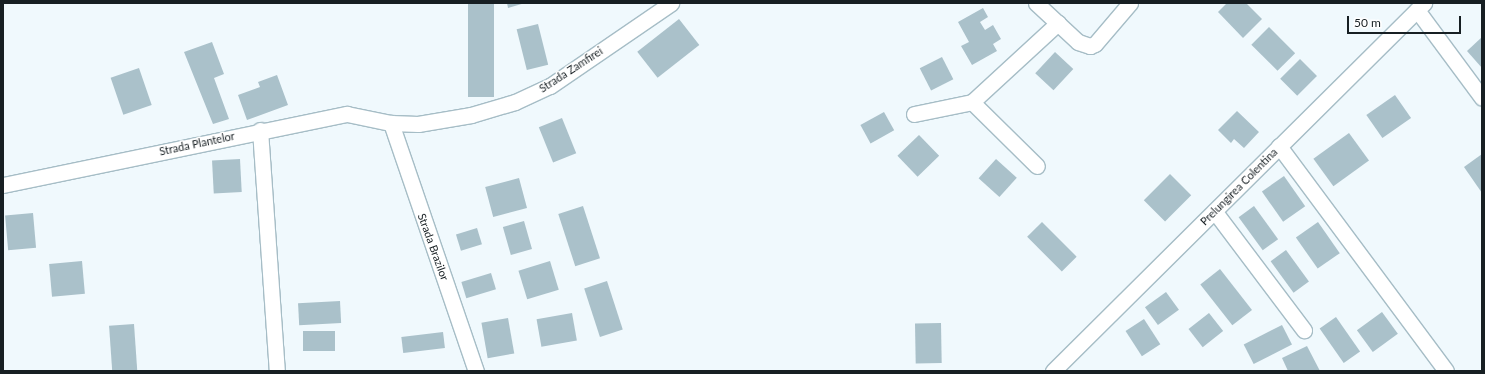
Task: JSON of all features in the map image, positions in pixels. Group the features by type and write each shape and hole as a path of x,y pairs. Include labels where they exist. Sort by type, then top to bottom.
{"street":[{"name":"Strada Zamfirei","path":"391,123 431,124 515,102 550,86 671,3"},
{"path":"1036,3 1078,42 1095,44 1130,3"},
{"path":"1420,6 1482,98"},
{"name":"Prelungirea Colentina","path":"1053,371 1215,212 1420,6"},
{"path":"914,114 972,102 1058,23"},
{"path":"972,102 1037,166"},
{"name":"Strada Plantelor","path":"3,185 260,130 347,114 391,123"},
{"name":"Strada Brazilor","path":"391,123 476,371"},
{"path":"260,130 278,371"},
{"path":"1279,146 1446,371"},
{"path":"1215,212 1304,330"}],"building":[{"path":"468,3 494,3 494,97 468,97"},
{"path":"507,3 525,3 508,8"},
{"path":"1227,3 1246,3 1262,19 1243,38 1218,12"},
{"path":"983,8 988,17 980,22 985,30 993,25 1001,39 993,44 997,51 972,65 961,46 969,42 958,22"},
{"path":"679,19 699,45 658,78 637,52"},
{"path":"538,24 548,65 527,70 517,29"},
{"path":"1269,27 1295,53 1277,71 1251,45"},
{"path":"1482,37 1482,68 1467,51"},
{"path":"212,42 224,74 214,78 229,119 213,124 184,52"},
{"path":"1055,52 1073,69 1054,90 1035,73"},
{"path":"942,57 953,79 931,91 920,68"},
{"path":"1300,59 1317,76 1297,96 1280,79"},
{"path":"139,68 152,105 123,115 111,78"},
{"path":"277,75 288,105 247,120 238,95 260,87 258,82"},
{"path":"1395,95 1411,118 1382,138 1366,115"},
{"path":"1237,111 1259,132 1244,148 1234,139 1231,143 1218,130"},
{"path":"884,112 894,130 871,143 860,125"},
{"path":"562,118 576,153 553,163 539,127"},
{"path":"1349,133 1369,161 1333,186 1313,159"},
{"path":"919,135 939,156 918,177 897,156"},
{"path":"1482,154 1482,193 1464,167"},
{"path":"240,159 242,192 214,193 212,160"},
{"path":"996,159 1017,178 999,197 979,178"},
{"path":"1170,174 1191,195 1165,221 1144,200"},
{"path":"1284,176 1305,206 1283,222 1262,191"},
{"path":"519,178 527,208 493,217 485,187"},
{"path":"583,206 600,258 575,266 558,214"},
{"path":"1254,206 1278,239 1263,250 1239,217"},
{"path":"33,213 36,248 8,250 5,215"},
{"path":"524,221 532,249 511,255 503,227"},
{"path":"1042,222 1077,257 1062,271 1027,237"},
{"path":"1318,222 1340,253 1318,269 1296,237"},
{"path":"477,228 482,244 461,251 456,234"},
{"path":"1286,250 1309,282 1294,293 1271,261"},
{"path":"82,261 85,294 52,297 49,264"},
{"path":"550,261 559,290 527,299 518,271"},
{"path":"1220,269 1252,310 1232,325 1200,284"},
{"path":"491,273 496,289 466,298 461,282"},
{"path":"607,281 623,330 600,337 584,288"},
{"path":"1166,292 1179,310 1158,325 1145,307"},
{"path":"340,301 341,323 299,325 298,303"},
{"path":"1382,312 1398,334 1373,352 1357,330"},
{"path":"572,313 577,341 541,347 537,319"},
{"path":"1209,313 1223,331 1203,347 1189,329"},
{"path":"1336,317 1360,351 1344,363 1320,328"},
{"path":"508,318 514,353 488,358 481,323"},
{"path":"1144,319 1160,344 1142,356 1126,331"},
{"path":"915,323 941,323 942,363 916,363"},
{"path":"134,324 137,370 112,371 109,326"},
{"path":"1282,325 1292,345 1254,364 1244,345"},
{"path":"303,331 335,331 335,351 303,351"},
{"path":"443,332 445,348 403,353 401,337"},
{"path":"1307,346 1320,371 1288,371 1282,358"}]}
